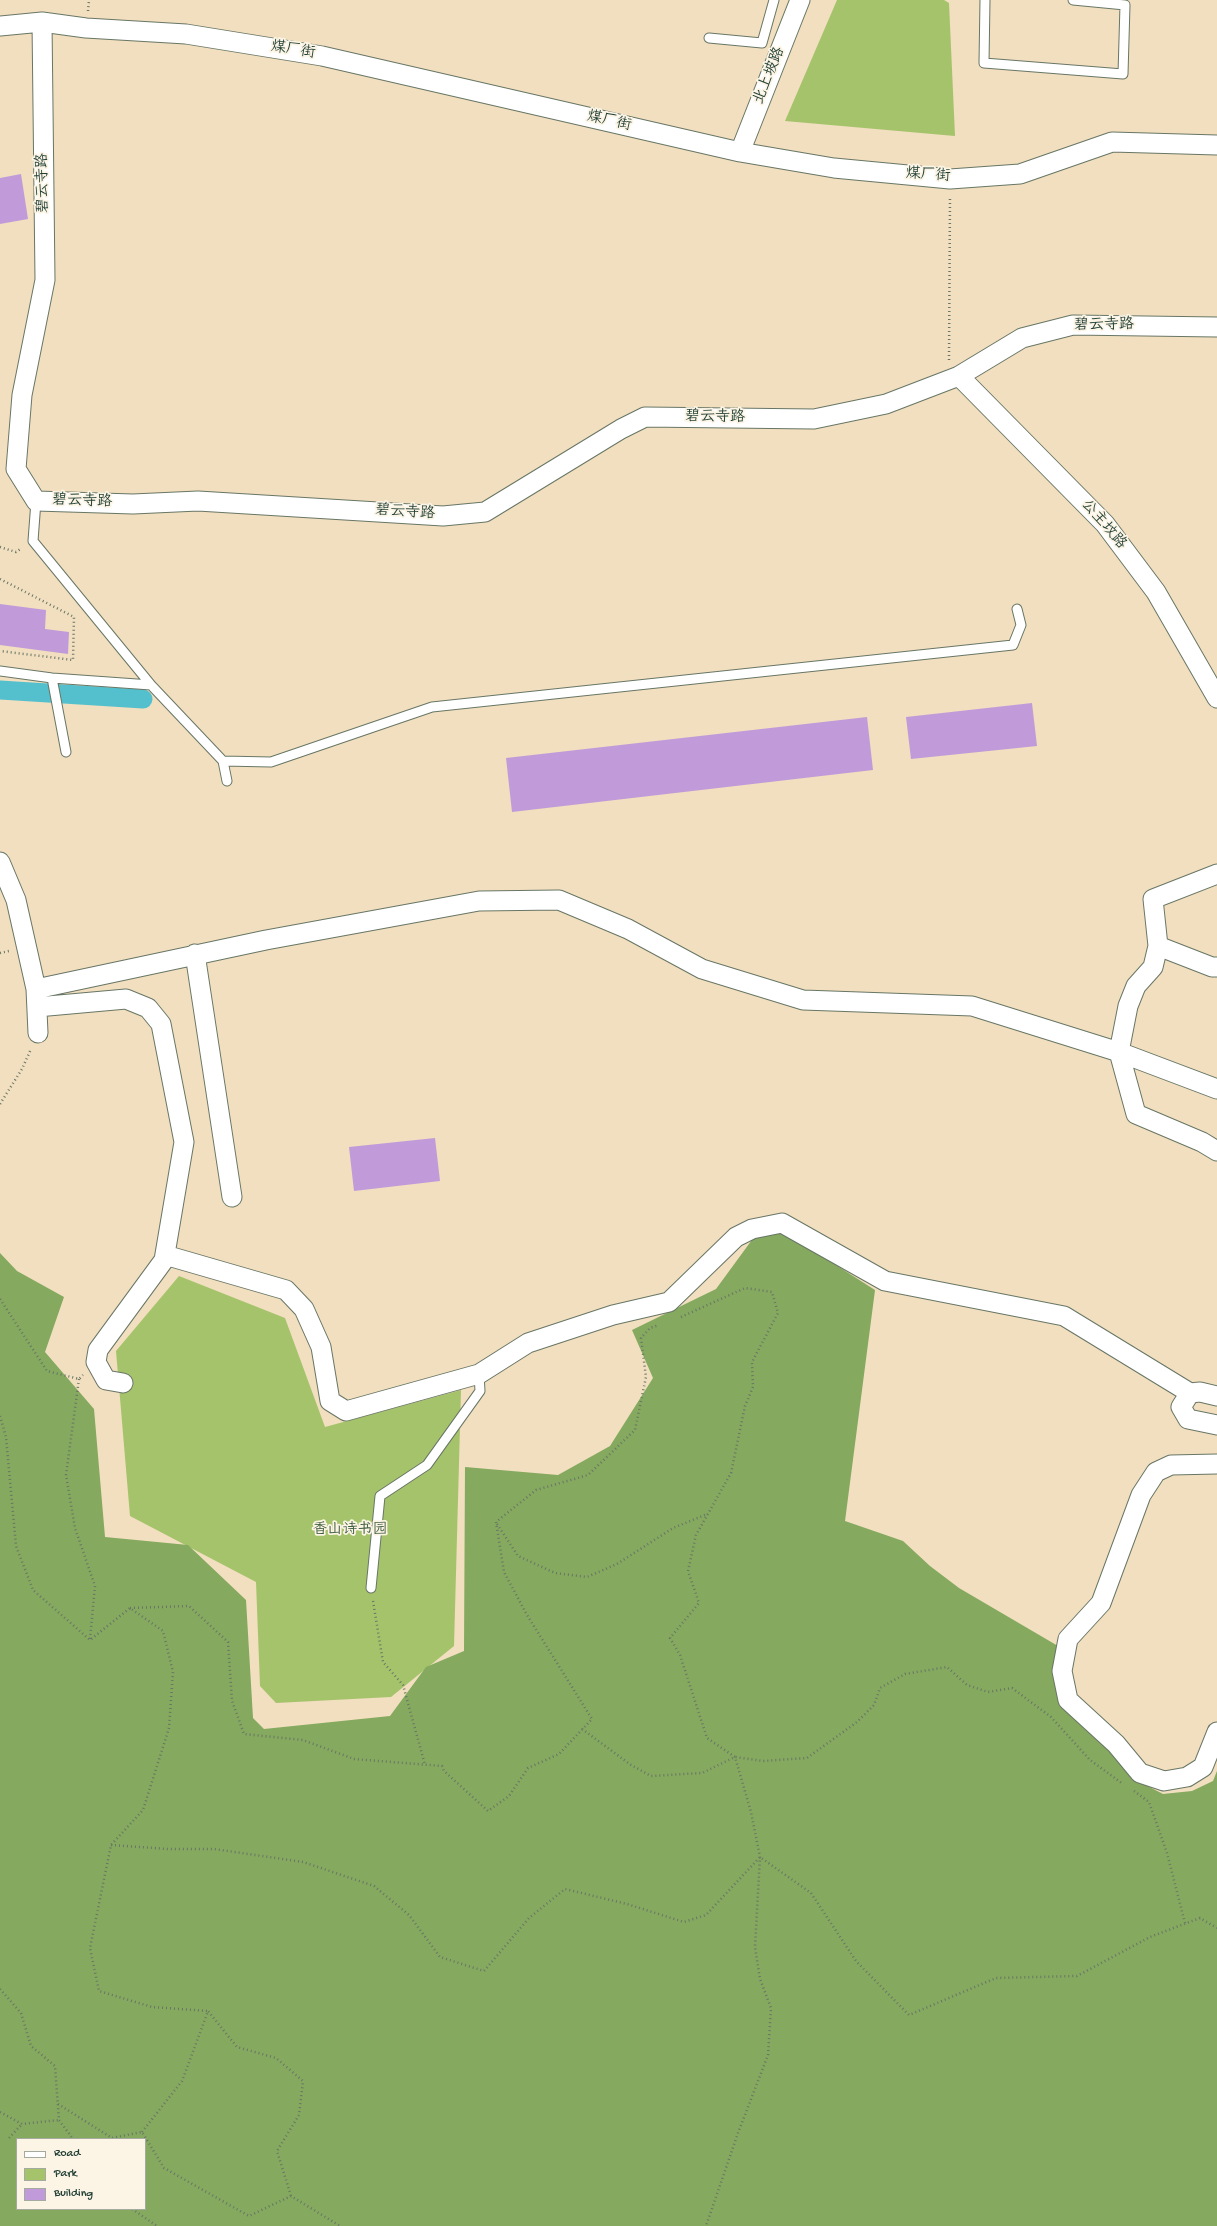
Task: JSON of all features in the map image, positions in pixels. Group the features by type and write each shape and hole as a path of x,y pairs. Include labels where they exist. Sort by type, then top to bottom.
{"street":[{"name":"北上坡路","path":"740,152 800,0"},
{"name":"煤厂街","path":"0,26 42,22 86,28 186,34 322,56 740,152 834,168 950,179 1020,174 1112,142 1217,145"},
{"name":"碧云寺路","path":"42,22 45,280 22,395 16,468 36,501 133,504 198,501 443,516 485,512 621,428 645,417 814,419 886,404 954,377 1022,338 1073,325 1217,327"},
{"name":"公主坟路","path":"954,377 1106,524 1156,592 1217,698"},
{"path":"0,862 16,900 36,989 38,1033"},
{"path":"1217,874 1153,899 1158,946 1153,967 1136,986 1128,1006 1119,1052 1136,1114 1202,1142 1217,1151"},
{"path":"36,989 195,954 478,901 559,900 628,929 702,969 803,1000 972,1006 1119,1052 1217,1089"},
{"path":"1158,946 1212,967 1217,967"},
{"path":"195,954 232,1197"},
{"path":"37,1007 126,999 148,1008 161,1024 184,1142 164,1260 98,1350 96,1362 106,1380 123,1383"},
{"path":"165,1255 286,1290 304,1310 321,1347 330,1401 346,1411 479,1374 528,1343 613,1315 669,1302 736,1237 752,1229 782,1223 885,1280 1064,1316 1190,1393 1200,1392 1217,1396"},
{"path":"1190,1393 1181,1406 1188,1419 1217,1425"},
{"path":"1217,1464 1171,1465 1156,1472 1141,1495 1101,1602 1068,1640 1062,1671 1068,1700 1116,1744 1140,1773 1164,1781 1187,1777 1203,1767 1217,1732"}],"lane":[{"path":"708,38 762,43 774,0"},
{"path":"985,0 984,63 1123,74 1125,5 1074,0"},
{"path":"36,501 33,541 151,685 223,761 227,781"},
{"path":"223,761 270,762 432,707 1013,644 1021,625 1017,609"},
{"path":"0,671 52,678 151,685"},
{"path":"52,678 66,752"},
{"path":"371,1588 380,1496 427,1465 480,1391 479,1374"}],"path":[{"path":"950,179 954,377"},
{"path":"0,547 16,552 33,541"},
{"path":"0,579 74,617 73,660 0,651"},
{"path":"0,1104 22,1069 38,1033"},
{"path":"674,1320 746,1288 772,1292 778,1313 752,1362 753,1387 745,1406 731,1473 696,1535 688,1571 699,1603 670,1638 680,1655 707,1738 735,1757 763,1761 807,1758 857,1722 874,1705 880,1688 905,1674 948,1667 967,1685 988,1692 1012,1688 1051,1717 1090,1760 1126,1785"},
{"path":"0,1299 47,1371 79,1379"},
{"path":"496,1522 536,1490 588,1475 635,1430 646,1377 641,1338 650,1328 662,1324"},
{"path":"90,1640 95,1586 75,1528 66,1475 79,1379 96,1362"},
{"path":"0,1416 6,1437 16,1546 33,1590 90,1640"},
{"path":"496,1522 518,1556 555,1573 587,1577 618,1564 673,1528 706,1515"},
{"path":"90,1640 130,1608 190,1606 228,1642 232,1701 244,1734 303,1740 354,1759 442,1766 444,1771 488,1811 509,1796 528,1768 559,1754 592,1719 527,1615 504,1572 496,1522"},
{"path":"371,1588 382,1662 403,1685 425,1765"},
{"path":"130,1608 163,1631 173,1672 170,1728 143,1810 111,1845 90,1948 99,1991 152,2007 208,2011 237,2047 276,2058 303,2081 299,2115 276,2151 291,2196 340,2226"},
{"path":"582,1729 631,1765 651,1776 702,1773 735,1757"},
{"path":"706,2226 738,2133 768,2055 771,2008 760,1979 755,1947 760,1857 751,1812 735,1757"},
{"path":"1132,1790 1149,1802 1167,1853 1185,1923"},
{"path":"111,1845 168,1850 214,1849 303,1862 374,1886 409,1915 440,1957 484,1971 528,1918 565,1889 627,1904 684,1922 706,1915 760,1857"},
{"path":"760,1857 811,1893 856,1961 909,2015 996,1978 1077,1976 1150,1937 1200,1918 1217,1928"},
{"path":"0,1989 21,2013 31,2046 55,2066 59,2120 72,2138"},
{"path":"58,2104 112,2138 142,2132 182,2081 208,2011"},
{"path":"0,2112 22,2124 59,2120"},
{"path":"10,2138 22,2124"},
{"path":"142,2132 146,2138"},
{"path":"146,2139 164,2168 249,2216 291,2196"},
{"path":"133,2210 157,2226"}],"green space":[{"path":"837,0 944,0 949,3 955,136 785,121"},
{"path":"781,1230 875,1290 845,1521 903,1541 930,1566 959,1588 1058,1646 1082,1718 1132,1778 1163,1794 1192,1791 1213,1781 1217,1771 1217,2226 0,2226 0,1253 17,1271 64,1297 45,1352 94,1409 105,1537 188,1545 246,1600 253,1718 264,1729 390,1716 426,1667 464,1651 465,1467 558,1475 610,1446 653,1378 632,1330 716,1289 757,1233"},
{"name":"香山诗书园","path":"179,1276 285,1318 325,1427 461,1390 454,1646 391,1697 276,1703 260,1686 256,1582 130,1516 116,1351"}],"building":[{"path":"21,174 28,219 0,224 0,178"},
{"path":"0,604 46,610 45,629 69,632 68,654 0,645"},
{"path":"1032,703 1037,746 911,759 906,717"},
{"path":"867,717 873,770 512,812 506,758"},
{"path":"435,1138 440,1181 354,1191 349,1147"}],"waterway":[{"path":"0,690 143,699"}]}
